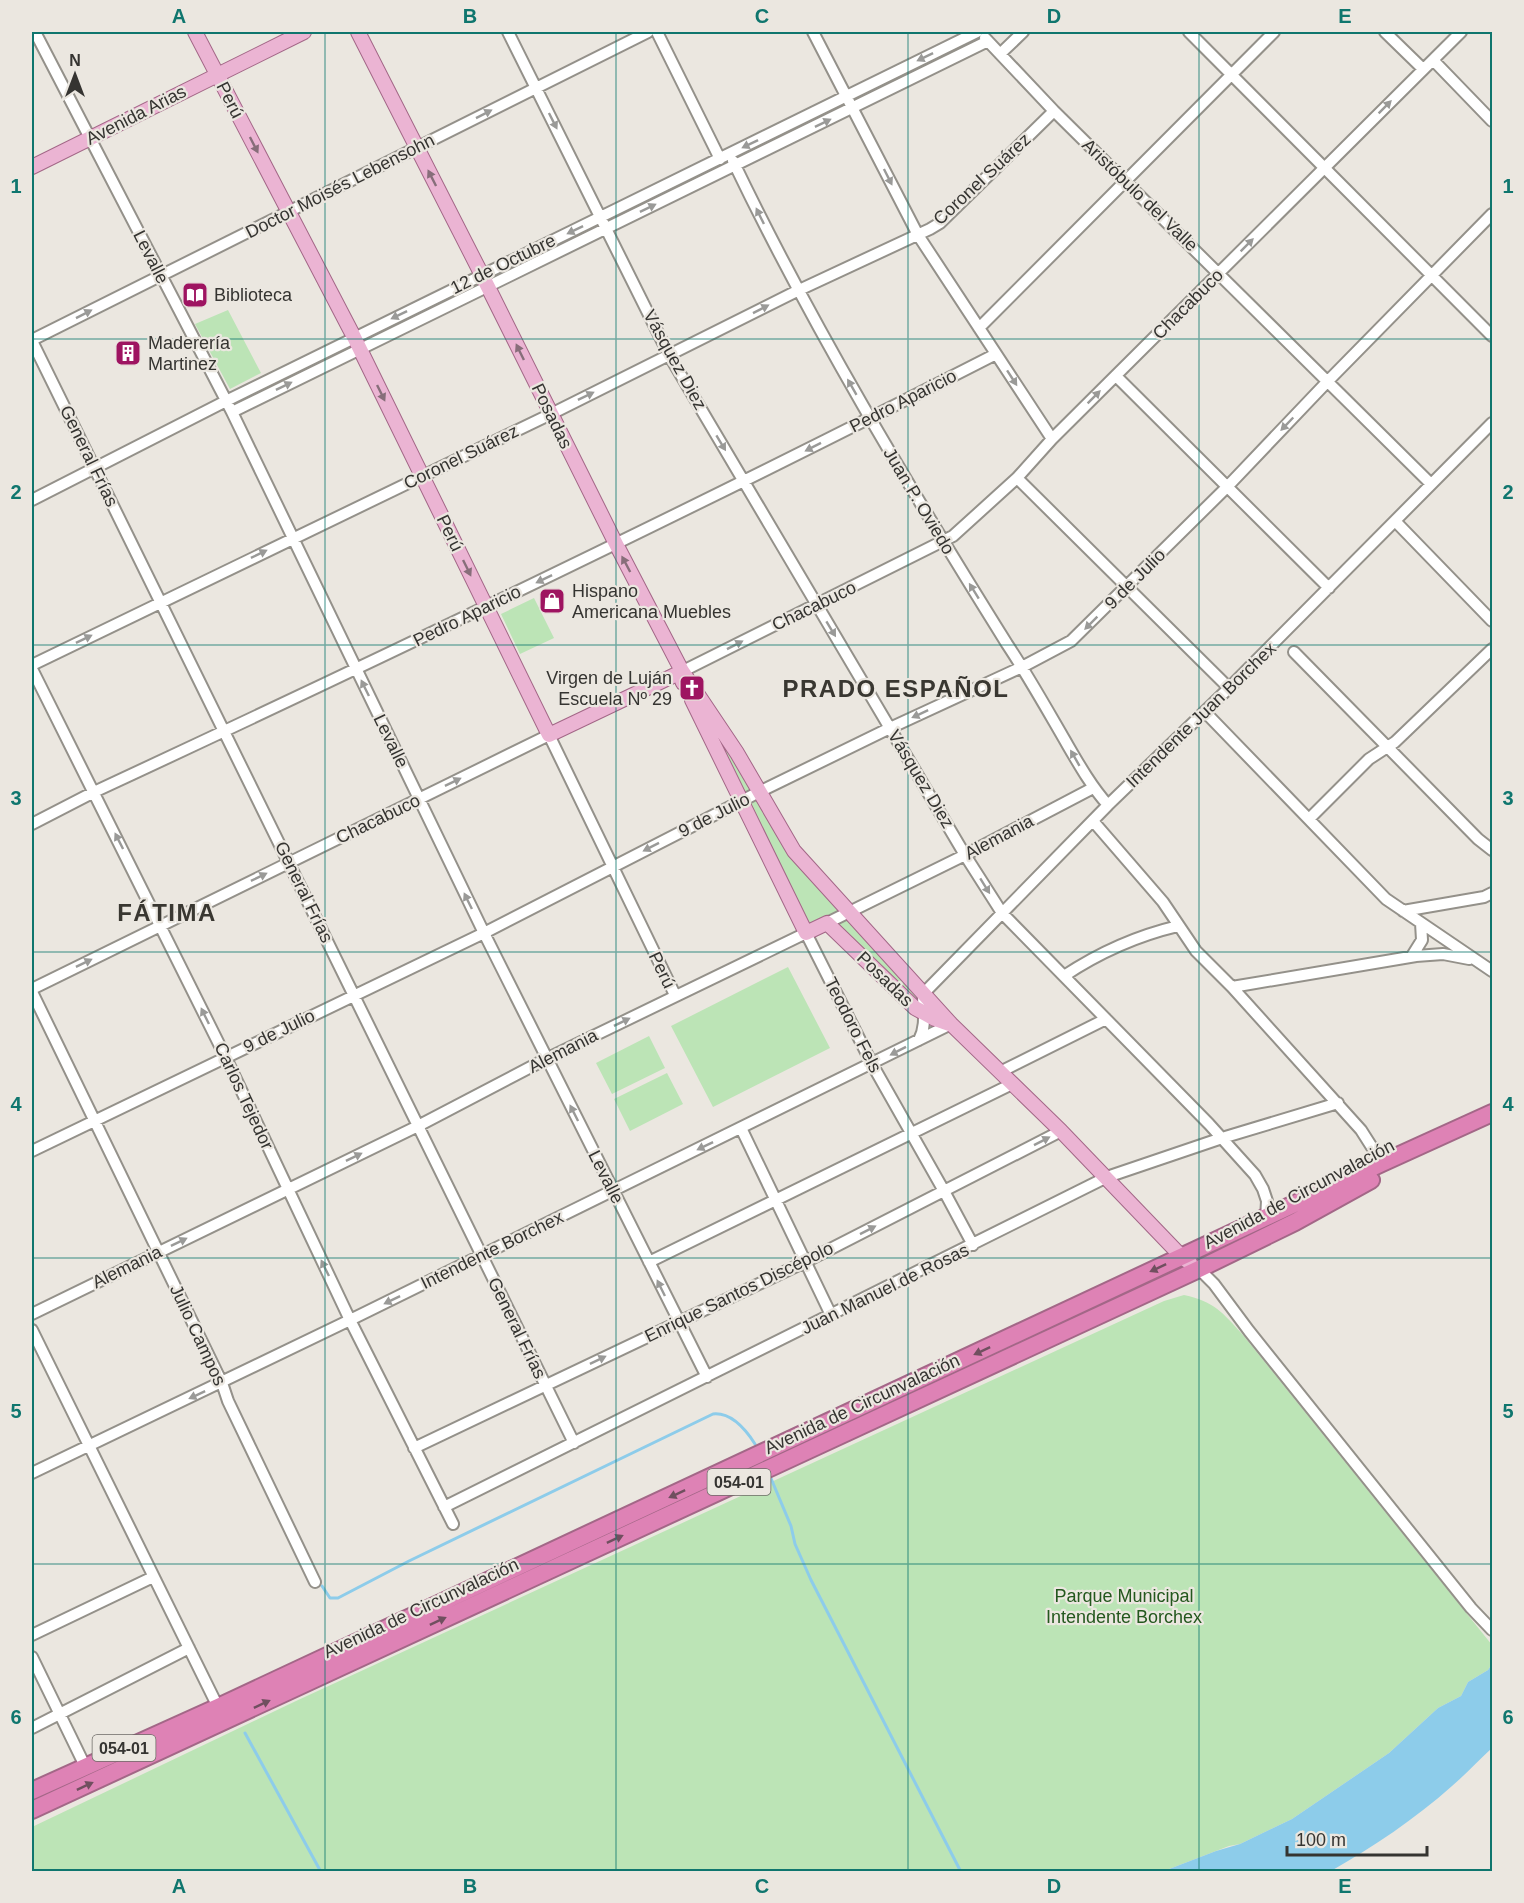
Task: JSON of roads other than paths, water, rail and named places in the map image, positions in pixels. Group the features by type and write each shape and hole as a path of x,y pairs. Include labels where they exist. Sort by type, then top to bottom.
{"highway":[{"name":"Avenida de Circunvalación","path":"32,1810 221,1715 1382,1162 1492,1113"},
{"name":"Avenida de Circunvalación","path":"32,1791 85,1766 221,1715 431,1624 1199,1269 1295,1222 1376,1177 1439,1138"}],"main road":[{"name":"Perú","path":"195,32 356,343 549,735"},
{"name":"Avenida Arias","path":"32,167 304,32"},
{"name":"Posadas","path":"358,32 485,280 742,801"},
{"name":"Posadas","path":"680,672 737,753 794,851 951,1024 1107,1177 1182,1257 1199,1269"},
{"name":"Chacabuco","path":"549,735 680,672"},
{"name":"Teodoro Fels","path":"742,801 806,933"},
{"name":"Posadas","path":"827,923 915,1008 923,1014 951,1024"},
{"name":"Alemania","path":"806,933 827,923"}],"street":[{"name":"Levalle","path":"35,32 232,412 484,933 706,1377"},
{"name":"Vásquez Diez","path":"508,32 669,355 1002,914 1222,1138 1255,1175 1267,1201 1266,1218"},
{"name":"Doctor Moisés Lebensohn","path":"32,340 648,32"},
{"name":"Juan P. Oviedo","path":"657,32 725,157 735,166 797,291 870,418 1093,788 1108,805"},
{"path":"813,32 918,235 1052,439"},
{"name":"12 de Octubre","path":"32,500 226,400 356,343 485,280 601,217 977,32"},
{"name":"Aristóbulo del Valle","path":"977,32 1431,484"},
{"path":"1000,54 1023,32"},
{"path":"1189,32 1492,336"},
{"path":"979,328 1274,32"},
{"path":"1385,32 1423,69"},
{"name":"Chacabuco","path":"680,672 953,536 1017,478 1052,439 1461,32"},
{"name":"12 de Octubre","path":"485,280 606,229 988,41"},
{"path":"1433,60 1492,121"},
{"name":"Coronel Suárez","path":"32,667 797,291 918,235 940,223 1054,111"},
{"name":"9 de Julio","path":"32,1151 484,933 759,792 1022,667 1071,641 1227,487 1492,214"},
{"name":"General Frías","path":"32,340 574,1443"},
{"name":"12 de Octubre","path":"232,412 356,343"},
{"name":"Pedro Aparicio","path":"32,824 94,792 487,607 744,482 996,354"},
{"path":"1116,376 1329,588"},
{"name":"Intendente Juan Borchex","path":"923,994 1108,805 1396,522 1492,423"},
{"path":"1017,478 1229,688"},
{"path":"1396,522 1492,621"},
{"path":"1309,819 1368,759 1395,742 1492,649"},
{"path":"1294,652 1492,850"},
{"name":"Carlos Tejedor","path":"32,667 453,1524"},
{"path":"1205,712 1386,899 1492,971"},
{"name":"Chacabuco","path":"32,990 549,735"},
{"name":"Perú","path":"549,735 675,995"},
{"name":"Alemania","path":"827,923 965,855 1093,788"},
{"path":"1093,821 1151,886 1200,956 1232,987 1338,1103 1361,1130 1382,1162"},
{"path":"1403,911 1484,897 1492,893"},
{"path":"1413,956 1422,940 1420,923"},
{"path":"1064,976 1115,946 1152,932 1178,926"},
{"name":"Alemania","path":"32,1314 418,1126 675,995 806,933"},
{"name":"Teodoro Fels","path":"806,933 873,1064 973,1245"},
{"path":"1232,987 1413,956 1443,954 1475,960"},
{"name":"Julio Campos","path":"32,990 222,1383 228,1401 315,1582"},
{"path":"918,1040 926,1021 923,1014 923,994"},
{"path":"1000,1072 1106,1019"},
{"name":"Intendente Borchex","path":"32,1473 351,1320 951,1024"},
{"path":"649,1262 1012,1084"},
{"name":"Juan Manuel de Rosas","path":"444,1507 1107,1177 1222,1138 1338,1103"},
{"path":"741,1128 831,1315"},
{"name":"Enrique Santos Discépolo","path":"414,1448 805,1262 1061,1131"},
{"path":"1199,1269 1214,1284 1249,1331 1492,1630"},
{"path":"32,1330 221,1715"},
{"path":"32,1635 153,1577"},
{"path":"32,1728 189,1648"},
{"path":"32,1657 85,1766"}],"water":[{"path":"1492,1664 1492,1748 1423,1810 1362,1852 1331,1871 1164,1871 1240,1844 1292,1819 1389,1753 1438,1708 1461,1696 1468,1682 1488,1670"}],"waterway":[{"path":"322,1586 330,1598 338,1598 409,1561 713,1414 732,1419 743,1428 755,1444"},
{"path":"770,1476 811,1580 961,1872"},
{"path":"245,1733 321,1872"}],"place":[{"name":"Biblioteca","path":"195,295"},
{"name":"Maderería Martinez","path":"128,353"},
{"name":"Hispano Americana Muebles","path":"552,601"},
{"name":"Virgen de Luján Escuela Nº 29","path":"692,688"}],"district":[{"name":"PRADO ESPAÑOL","path":"896,688"},
{"name":"FÁTIMA","path":"167,912"}],"park label":[{"name":"Parque Municipal Intendente Borchex","path":"1124,1606"}]}
